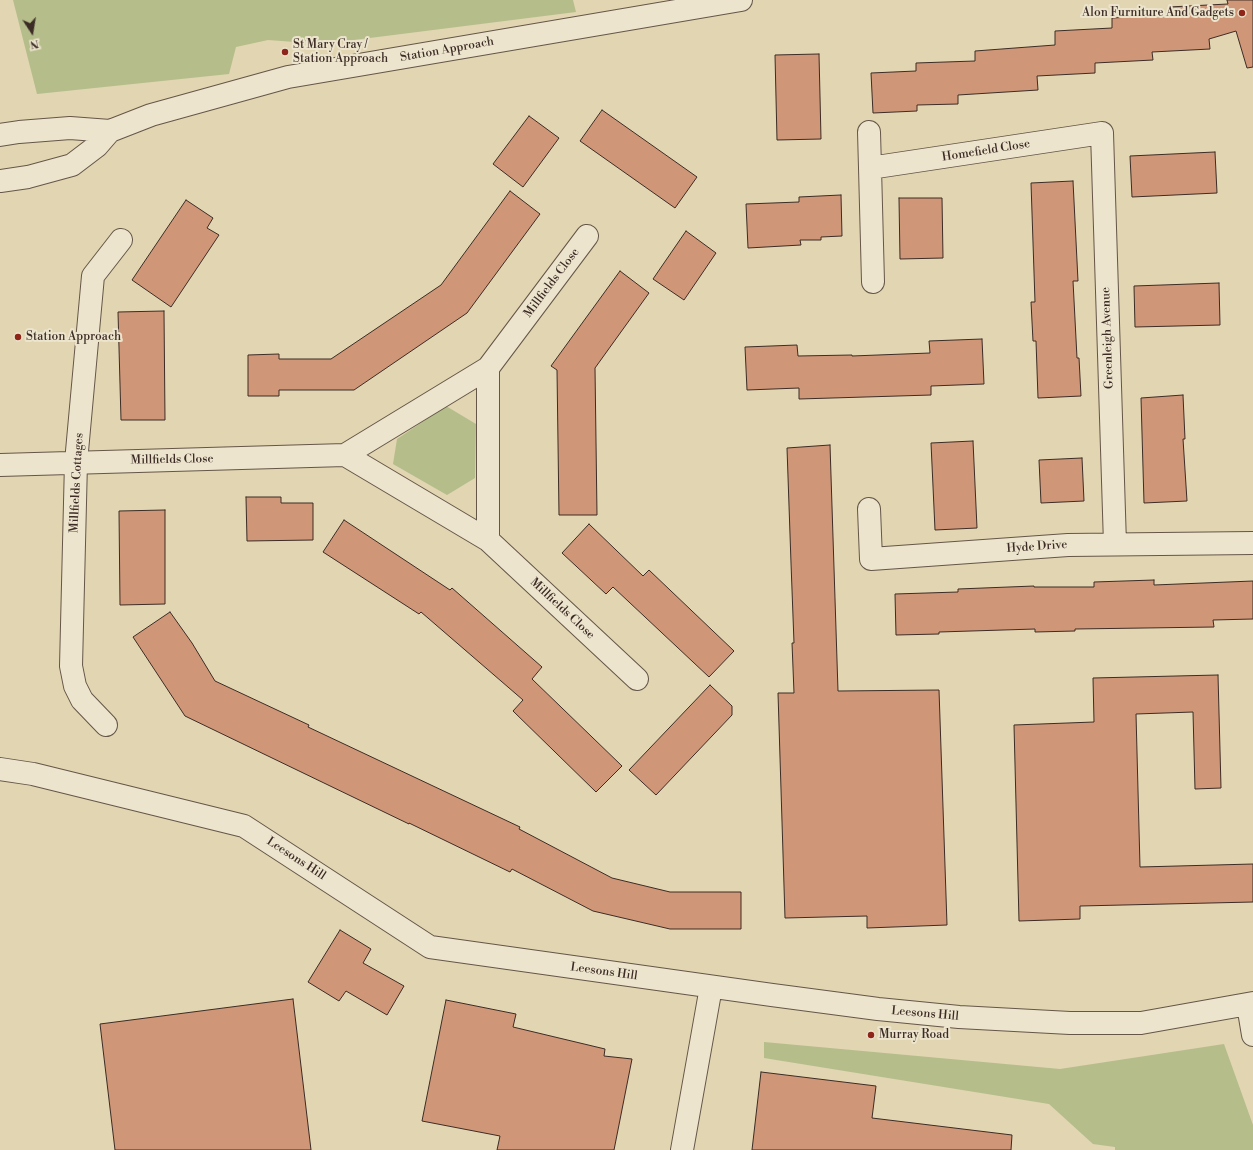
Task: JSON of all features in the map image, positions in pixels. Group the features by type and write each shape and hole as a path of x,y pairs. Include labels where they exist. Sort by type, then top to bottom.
{"street":[{"name":"Station Approach","path":"0,181 28,177 72,164 97,146 110,131 151,114 288,77 742,0"},
{"name":"Station Approach","path":"0,135 70,128 110,131"},
{"path":"869,132 873,282"},
{"name":"Homefield Close","path":"870,168 1102,133"},
{"name":"Greenleigh Avenue","path":"1102,133 1115,544"},
{"name":"Millfields Close","path":"0,465 345,456 488,368 587,236"},
{"name":"Millfields Cottages","path":"106,725 82,700 75,686 71,666 76,462 94,276 121,240"},
{"path":"488,368 488,540"},
{"name":"Millfields Close","path":"345,456 488,540 637,679"},
{"name":"Hyde Drive","path":"869,509 871,559 1060,546 1253,543"},
{"name":"Leesons Hill","path":"0,768 33,774 244,826 430,948 886,1010 959,1017 1070,1023 1141,1023 1250,1004 1253,1035"},
{"path":"682,1150 711,987"}],"green space":[{"path":"13,0 573,0 576,12 322,44 268,40 236,47 229,74 37,94"},
{"path":"446,406 476,424 475,478 447,495 393,464 397,439"},
{"path":"764,1042 1060,1069 1224,1044 1253,1125 1253,1150 1115,1150 1115,1147 1093,1144 1049,1104 764,1058"}],"building":[{"path":"1227,0 1253,0 1253,67 1247,68 1236,31 1209,39 1210,49 1152,52 1153,60 1095,63 1095,73 1037,76 1038,90 958,95 958,104 917,105 917,111 873,113 871,73 916,71 916,63 975,61 975,51 1055,45 1055,31 1112,28 1112,18 1170,15 1169,7 1228,4"},
{"path":"819,54 821,139 777,140 775,55"},
{"path":"602,110 697,177 675,208 580,141"},
{"path":"529,116 559,138 523,187 493,164"},
{"path":"1215,152 1217,193 1132,197 1130,156"},
{"path":"1073,181 1078,281 1073,281 1077,358 1079,358 1081,396 1038,398 1036,341 1033,341 1031,302 1035,302 1031,183"},
{"path":"510,191 540,214 467,313 354,390 279,390 279,396 248,396 248,355 279,354 279,359 331,359 441,285"},
{"path":"841,195 842,236 821,237 821,240 800,240 801,245 748,248 746,204 799,202 799,197"},
{"path":"899,198 942,198 943,258 900,259"},
{"path":"186,200 213,218 207,228 219,235 171,307 132,280"},
{"path":"686,231 716,253 684,300 653,279"},
{"path":"620,271 649,293 595,368 597,515 559,515 557,370 551,366"},
{"path":"1219,283 1220,325 1135,327 1134,286"},
{"path":"164,311 165,420 121,420 118,312"},
{"path":"982,339 984,384 931,386 931,395 799,399 799,388 747,390 745,347 797,345 798,356 852,356 930,353 929,341"},
{"path":"1183,395 1185,439 1183,439 1187,501 1144,503 1141,398"},
{"path":"973,441 977,528 935,530 931,443"},
{"path":"830,445 838,691 939,690 947,925 867,928 867,916 785,918 778,693 794,693 792,643 794,643 787,448"},
{"path":"1082,458 1084,501 1041,503 1039,460"},
{"path":"246,497 281,497 281,503 313,503 313,540 247,541"},
{"path":"165,510 165,604 120,605 119,511"},
{"path":"344,520 450,590 452,588 542,667 532,679 622,766 596,792 513,711 523,700 421,612 419,614 323,552"},
{"path":"589,524 643,576 649,570 734,651 709,677 613,587 606,594 562,553"},
{"path":"1154,580 1154,585 1253,581 1253,619 1213,620 1214,627 1075,629 1075,631 1035,632 1035,629 896,635 895,594 958,592 958,589 1034,586 1094,587 1094,582"},
{"path":"170,612 192,643 215,681 309,725 308,727 520,827 519,829 612,878 670,892 741,892 741,929 670,929 593,911 512,869 510,872 185,716 133,637"},
{"path":"1218,675 1221,788 1195,789 1193,712 1136,714 1140,867 1253,864 1253,902 1080,906 1080,919 1019,921 1014,725 1094,722 1093,678"},
{"path":"710,685 732,706 732,715 656,795 629,770"},
{"path":"340,930 371,949 363,963 404,986 387,1015 346,991 339,1001 308,982"},
{"path":"293,999 311,1150 115,1150 100,1024"},
{"path":"446,1000 516,1014 513,1027 605,1049 604,1056 632,1059 614,1150 497,1150 500,1136 422,1121"},
{"path":"761,1072 876,1086 872,1118 1012,1135 1011,1150 752,1150"}],"place":[{"name":"Alon Furniture And Gadgets","path":"1242,13"},
{"name":"St Mary Cray / Station Approach","path":"285,52"},
{"name":"Station Approach","path":"18,337"},
{"name":"Murray Road","path":"871,1035"}]}
